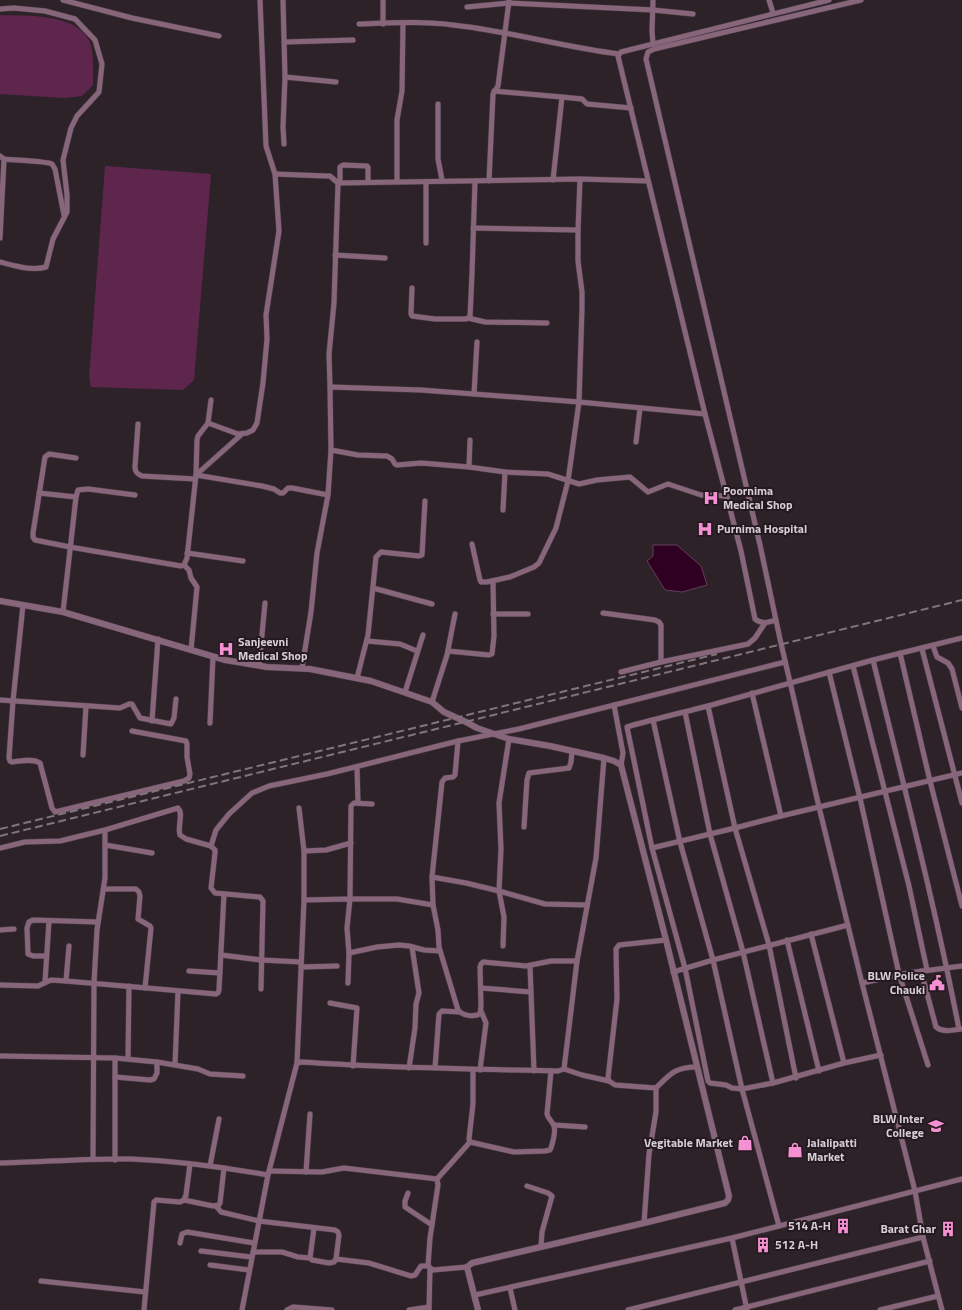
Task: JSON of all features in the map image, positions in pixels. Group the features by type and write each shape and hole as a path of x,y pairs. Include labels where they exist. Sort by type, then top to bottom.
{"street":[{"path":"63,0 144,20 219,36"},
{"path":"196,477 242,434 253,430 256,426 263,382 267,339 266,315 279,231 275,174 266,146 260,0"},
{"path":"283,0 286,77 283,127 284,144"},
{"path":"383,0 383,24"},
{"path":"652,0 654,49"},
{"path":"769,0 773,13"},
{"path":"359,24 403,23 455,25 593,51 618,54 653,43 829,0"},
{"path":"861,0 654,49 648,52 646,59 819,807 915,1191 923,1237 942,1310"},
{"path":"489,181 493,94 498,86 509,1"},
{"path":"467,7 509,1 693,14"},
{"path":"0,9 14,8 45,11 75,19 95,40 102,64 99,92 77,116 71,128 63,160 67,195 67,212 53,239 46,267 16,266 0,262"},
{"path":"397,181 397,120 402,91 403,23"},
{"path":"285,42 353,40"},
{"path":"618,54 705,414 741,551 755,619 760,623 776,620"},
{"path":"286,77 336,82"},
{"path":"494,91 582,99 587,104 631,108"},
{"path":"552,180 562,97"},
{"path":"438,104 438,159 442,180"},
{"path":"0,238 2,158 25,162 46,162 52,164 55,169 65,216"},
{"path":"302,668 311,612 316,553 328,495 331,450 329,354 334,303 340,167 343,165 367,166 368,182"},
{"path":"275,174 330,176 339,183 397,181 426,182 442,180 489,181 580,179 648,181"},
{"path":"472,544 480,580 484,583 514,576 534,567 539,563 556,528 568,481 579,402 582,292 578,261 580,179"},
{"path":"468,318 470,317 472,281 474,181"},
{"path":"426,182 426,243"},
{"path":"474,228 578,230"},
{"path":"335,256 385,258"},
{"path":"412,288 412,316 435,319 468,318 485,322 547,323"},
{"path":"474,394 477,342"},
{"path":"330,387 421,390 579,402 705,414"},
{"path":"184,565 187,553 196,477 197,440 198,436 208,423 211,400"},
{"path":"636,442 640,408"},
{"path":"208,423 242,434"},
{"path":"138,424 135,471 142,476 196,477 262,486 274,489 280,493 288,488 292,488 328,495"},
{"path":"469,467 470,440"},
{"path":"331,450 358,455 387,456 392,459 394,464 397,465 421,463 505,472 548,474 579,484 597,480 630,477 648,492 668,484 701,495 727,496"},
{"path":"76,458 49,454 46,455 33,537 35,540 181,566 184,565"},
{"path":"503,510 505,472"},
{"path":"63,612 78,490 88,488 135,495"},
{"path":"39,493 76,497"},
{"path":"357,678 367,641 376,557 381,552 419,556 422,555 425,501"},
{"path":"187,553 243,561"},
{"path":"184,565 189,570 191,578 197,588 191,650"},
{"path":"448,651 489,655 492,654 494,636 493,581"},
{"path":"373,588 432,604"},
{"path":"0,601 63,612 225,660 259,666 302,668 371,681 432,702 444,712 477,728 494,734 509,739 614,760 620,765"},
{"path":"259,666 266,603"},
{"path":"23,605 12,701 10,761 39,761 52,808 56,812 189,778 190,774 186,741 132,731"},
{"path":"603,613 655,620 659,622 661,625 661,662"},
{"path":"432,702 448,651 455,614"},
{"path":"493,614 528,614"},
{"path":"621,672 748,644 755,638 765,623"},
{"path":"405,692 422,636"},
{"path":"881,1055 844,1063 796,1078 742,1089 732,1088 726,1085 712,1084 708,1081 685,968 652,848 627,727 873,660 962,638"},
{"path":"152,721 158,639"},
{"path":"367,641 400,644 417,651"},
{"path":"933,646 937,657 948,663 952,669 962,708"},
{"path":"922,649 962,803"},
{"path":"900,653 930,781 962,906"},
{"path":"210,722 213,656"},
{"path":"873,660 929,884 960,1029 944,1031 936,1027 920,971"},
{"path":"211,846 216,830 237,805 252,793 269,786 357,767 785,662"},
{"path":"853,666 908,886 926,970"},
{"path":"829,672 860,798 899,974 928,1065"},
{"path":"752,694 781,816"},
{"path":"0,700 120,708 132,704 134,705 140,718 171,724 174,718 176,699"},
{"path":"336,1259 369,1263 415,1276 421,1266 436,1270 467,1267 472,1263 644,1223 725,1203 728,1200 666,940 620,765 624,753 614,705"},
{"path":"83,755 86,706"},
{"path":"708,706 736,828 769,945 796,1078"},
{"path":"684,712 710,834 743,952 773,1083"},
{"path":"653,720 680,842 713,960 742,1089 779,1226"},
{"path":"503,946 504,917 499,890 501,850 499,803 509,739"},
{"path":"458,741 455,774 453,777 445,778 442,782 437,818 432,877 433,905 440,951 460,1012"},
{"path":"524,827 527,780 529,772 569,768 572,751"},
{"path":"564,1069 577,961 596,858 604,758"},
{"path":"357,767 358,803"},
{"path":"652,848 962,773"},
{"path":"348,983 349,953 347,928 350,899 351,806 354,803 372,804"},
{"path":"0,848 25,842 60,841 105,830 178,808 181,813 179,828 180,835 186,839 211,846 214,850 215,853 211,888 215,893 257,897 264,901 261,989"},
{"path":"242,1310 268,1173 297,1063 304,900 304,851 299,808"},
{"path":"93,1159 94,983 98,922 104,888 105,830"},
{"path":"304,851 326,850 351,843"},
{"path":"105,845 152,853"},
{"path":"432,877 499,890 545,904 587,905"},
{"path":"104,888 136,890 139,892 138,919 152,928 145,988"},
{"path":"0,985 38,986 51,980 216,994 219,990 224,894"},
{"path":"304,900 397,899 433,905"},
{"path":"46,956 33,956 28,954 27,928 33,920 98,922"},
{"path":"45,982 49,921"},
{"path":"673,972 787,940 848,925"},
{"path":"0,930 14,929"},
{"path":"811,934 844,1063"},
{"path":"609,1081 608,1078 618,999 617,946 622,944 666,940"},
{"path":"787,940 819,1071"},
{"path":"349,953 377,947 404,945 424,950 440,951"},
{"path":"66,981 69,946"},
{"path":"410,1068 415,1028 416,1004 419,993 412,947"},
{"path":"221,955 301,965 337,966"},
{"path":"480,1070 486,1023 481,1011 481,964 483,962 530,966 551,961 577,961"},
{"path":"530,966 534,1071"},
{"path":"862,983 899,974 962,966"},
{"path":"189,971 220,973"},
{"path":"128,1059 129,986"},
{"path":"481,988 531,992"},
{"path":"175,1065 178,991"},
{"path":"330,1003 357,1008 353,1066"},
{"path":"435,1068 439,1014 442,1011 477,1015 481,1011"},
{"path":"0,1056 128,1059 198,1069 210,1074 243,1076"},
{"path":"115,1058 115,1160"},
{"path":"115,1077 150,1080 154,1079 157,1073 156,1062"},
{"path":"297,1063 473,1070 558,1071 564,1069 609,1081 615,1085 656,1088 676,1070 686,1067 697,1067"},
{"path":"437,1178 470,1142 469,1139 473,1099 473,1070"},
{"path":"470,1142 514,1152 545,1152 552,1148 554,1125 547,1114 551,1071"},
{"path":"644,1223 648,1154 656,1112 656,1088"},
{"path":"306,1172 310,1114"},
{"path":"210,1166 219,1119"},
{"path":"554,1125 585,1127"},
{"path":"0,1163 130,1159 268,1173 322,1172 344,1168 437,1178"},
{"path":"184,1200 190,1164"},
{"path":"216,1206 220,1203 224,1168"},
{"path":"409,1310 429,1308 429,1267 432,1225 438,1185 437,1178"},
{"path":"475,1296 732,1238 962,1179"},
{"path":"527,1186 548,1193 552,1196 541,1235 541,1246"},
{"path":"408,1193 405,1201 405,1207 432,1225"},
{"path":"144,1310 154,1202 156,1200 180,1202 184,1200 216,1206 222,1212 259,1221 335,1230 339,1235 336,1259 332,1263 298,1257 282,1252 252,1255 202,1250"},
{"path":"310,1258 314,1228"},
{"path":"180,1243 182,1234 187,1232 254,1243"},
{"path":"628,1310 923,1237"},
{"path":"732,1238 747,1309"},
{"path":"734,1310 747,1309 930,1261"},
{"path":"210,1265 249,1270"},
{"path":"467,1267 478,1310"},
{"path":"41,1281 145,1292"},
{"path":"510,1288 515,1310"},
{"path":"880,1310 938,1296"},
{"path":"287,1310 293,1307 332,1310"}],"shaded area":[{"path":"0,15 37,16 50,18 63,21 84,33 90,42 92,51 93,85 82,96 64,98 0,94"},
{"path":"105,166 211,174 194,380 183,390 91,387 89,377"},
{"path":"653,545 677,545 701,566 707,585 682,592 665,590 647,561 653,556"}],"railway":[{"path":"0,836 962,600"},
{"path":"0,829 717,654"}],"place":[{"name":"Poornima Medical Shop","path":"711,498"},
{"name":"Purnima Hospital","path":"705,529"},
{"name":"Sanjeevni Medical Shop","path":"226,649"},
{"name":"BLW Police Chauki","path":"937,983"},
{"name":"BLW Inter College","path":"936,1126"},
{"name":"Vegitable Market","path":"745,1143"},
{"name":"Jalalipatti Market","path":"795,1150"},
{"name":"514 A-H","path":"843,1226"},
{"name":"Barat Ghar","path":"948,1229"},
{"name":"512 A-H","path":"763,1245"}]}
